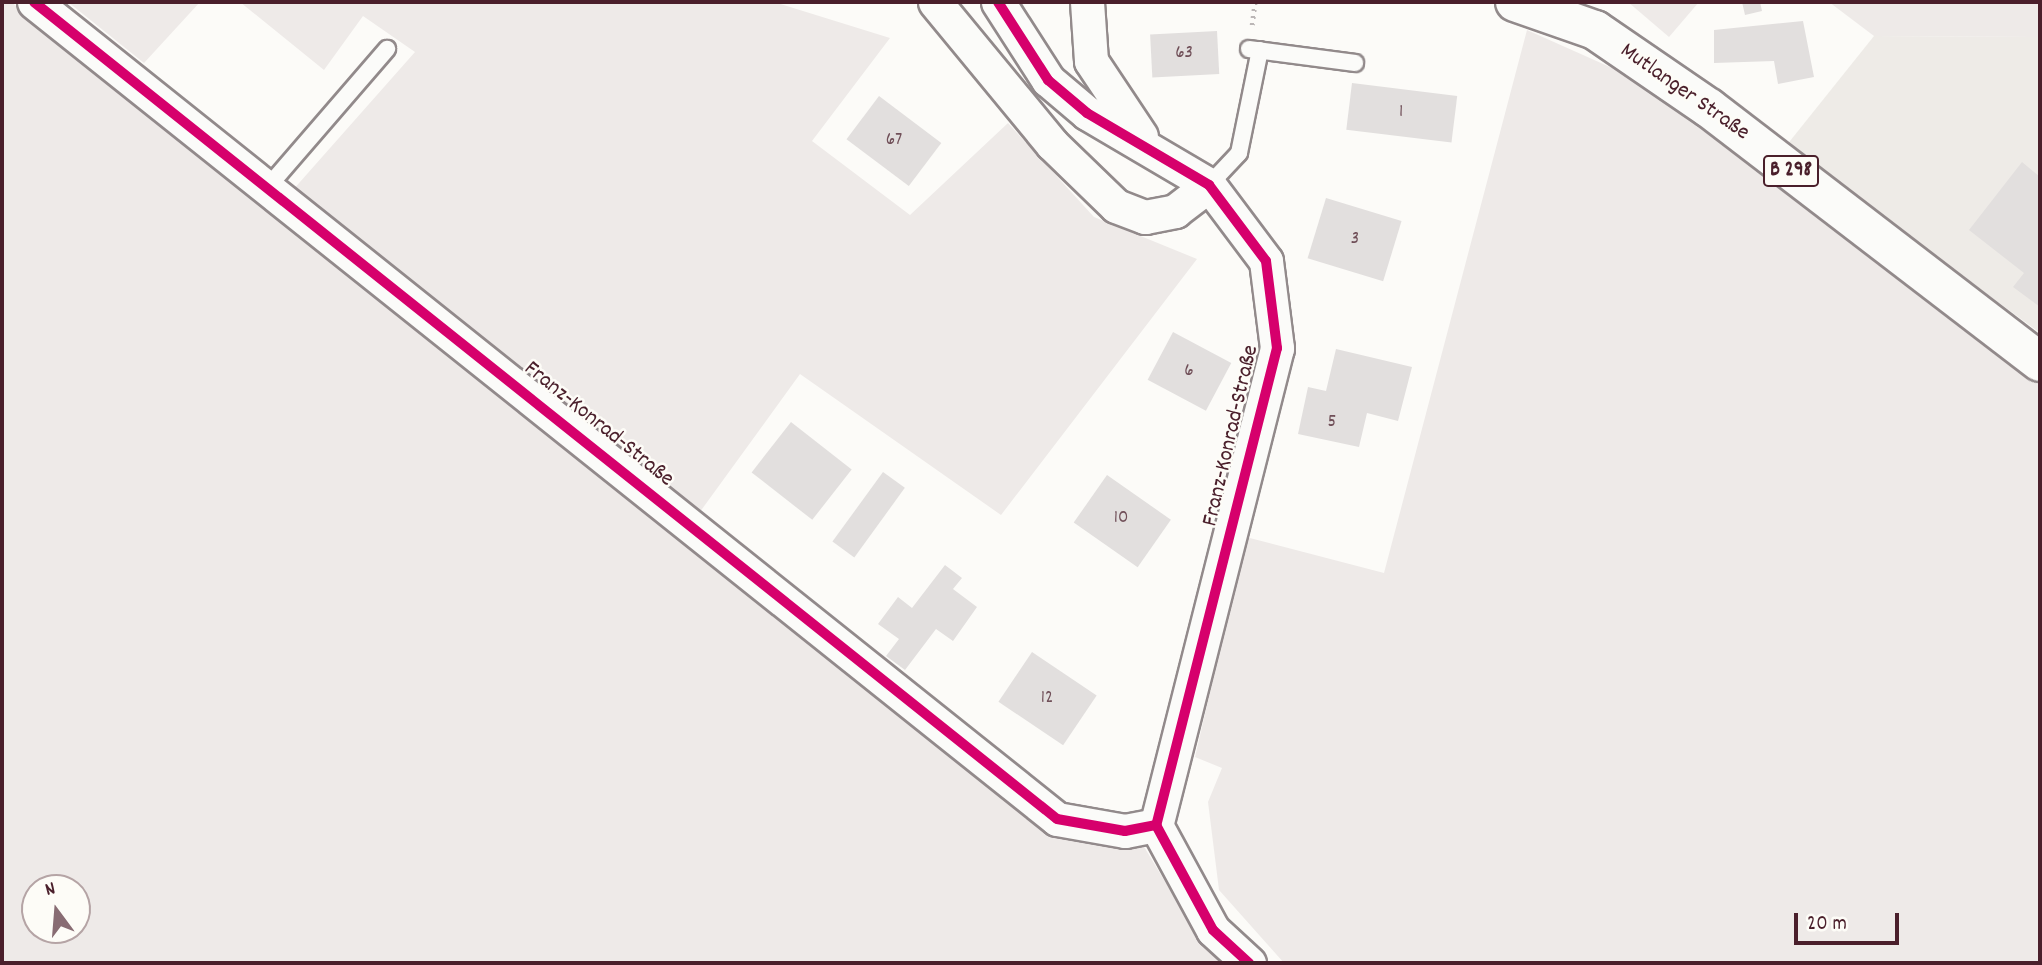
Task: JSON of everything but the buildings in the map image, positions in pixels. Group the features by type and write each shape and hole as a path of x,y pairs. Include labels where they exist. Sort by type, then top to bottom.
{"main road":[{"name":"Mutlanger Straße","path":"1515,2 1595,30 1709,108 2040,362"}],"street":[{"name":"Franz-Konrad-Straße","path":"34,2 1058,819 1125,831 1156,825 1277,348 1266,261 1209,185 1149,146 1087,113 1019,44 998,2"},
{"path":"935,2 1052,144 1116,206 1145,217 1175,211 1209,185"},
{"path":"1019,44 1022,2"},
{"name":"Franz-Konrad-Straße","path":"1087,2 1091,61 1149,146"},
{"path":"1156,825 1213,930 1249,963"}],"lane":[{"path":"267,188 387,49"},
{"path":"1209,185 1239,153 1254,49 1355,63"}],"shaded area":[{"path":"2,2 11,2 145,105 1076,830 1143,845 1202,943 1223,963 2,963"},
{"path":"68,2 200,2 144,63"},
{"path":"240,2 774,2 890,38 812,141 910,215 1008,123 1094,217 1197,259 1001,515 800,374 697,516 292,191 415,52 363,16 324,70"},
{"path":"1628,2 1699,2 1669,37"},
{"path":"1829,2 2040,2 2040,37 1874,36"},
{"path":"1527,30 1657,88 2040,386 2040,963 1284,963 1219,890 1208,802 1222,768 1195,757 1246,537 1384,573"},
{"path":"1874,36 2040,37 2040,333 1786,146"}],"cycle path":[{"path":"34,2 1057,819 1125,831 1156,825"},
{"path":"998,2 1048,80 1087,113 1209,185 1266,261 1277,348 1156,825 1213,930 1249,963"}]}
